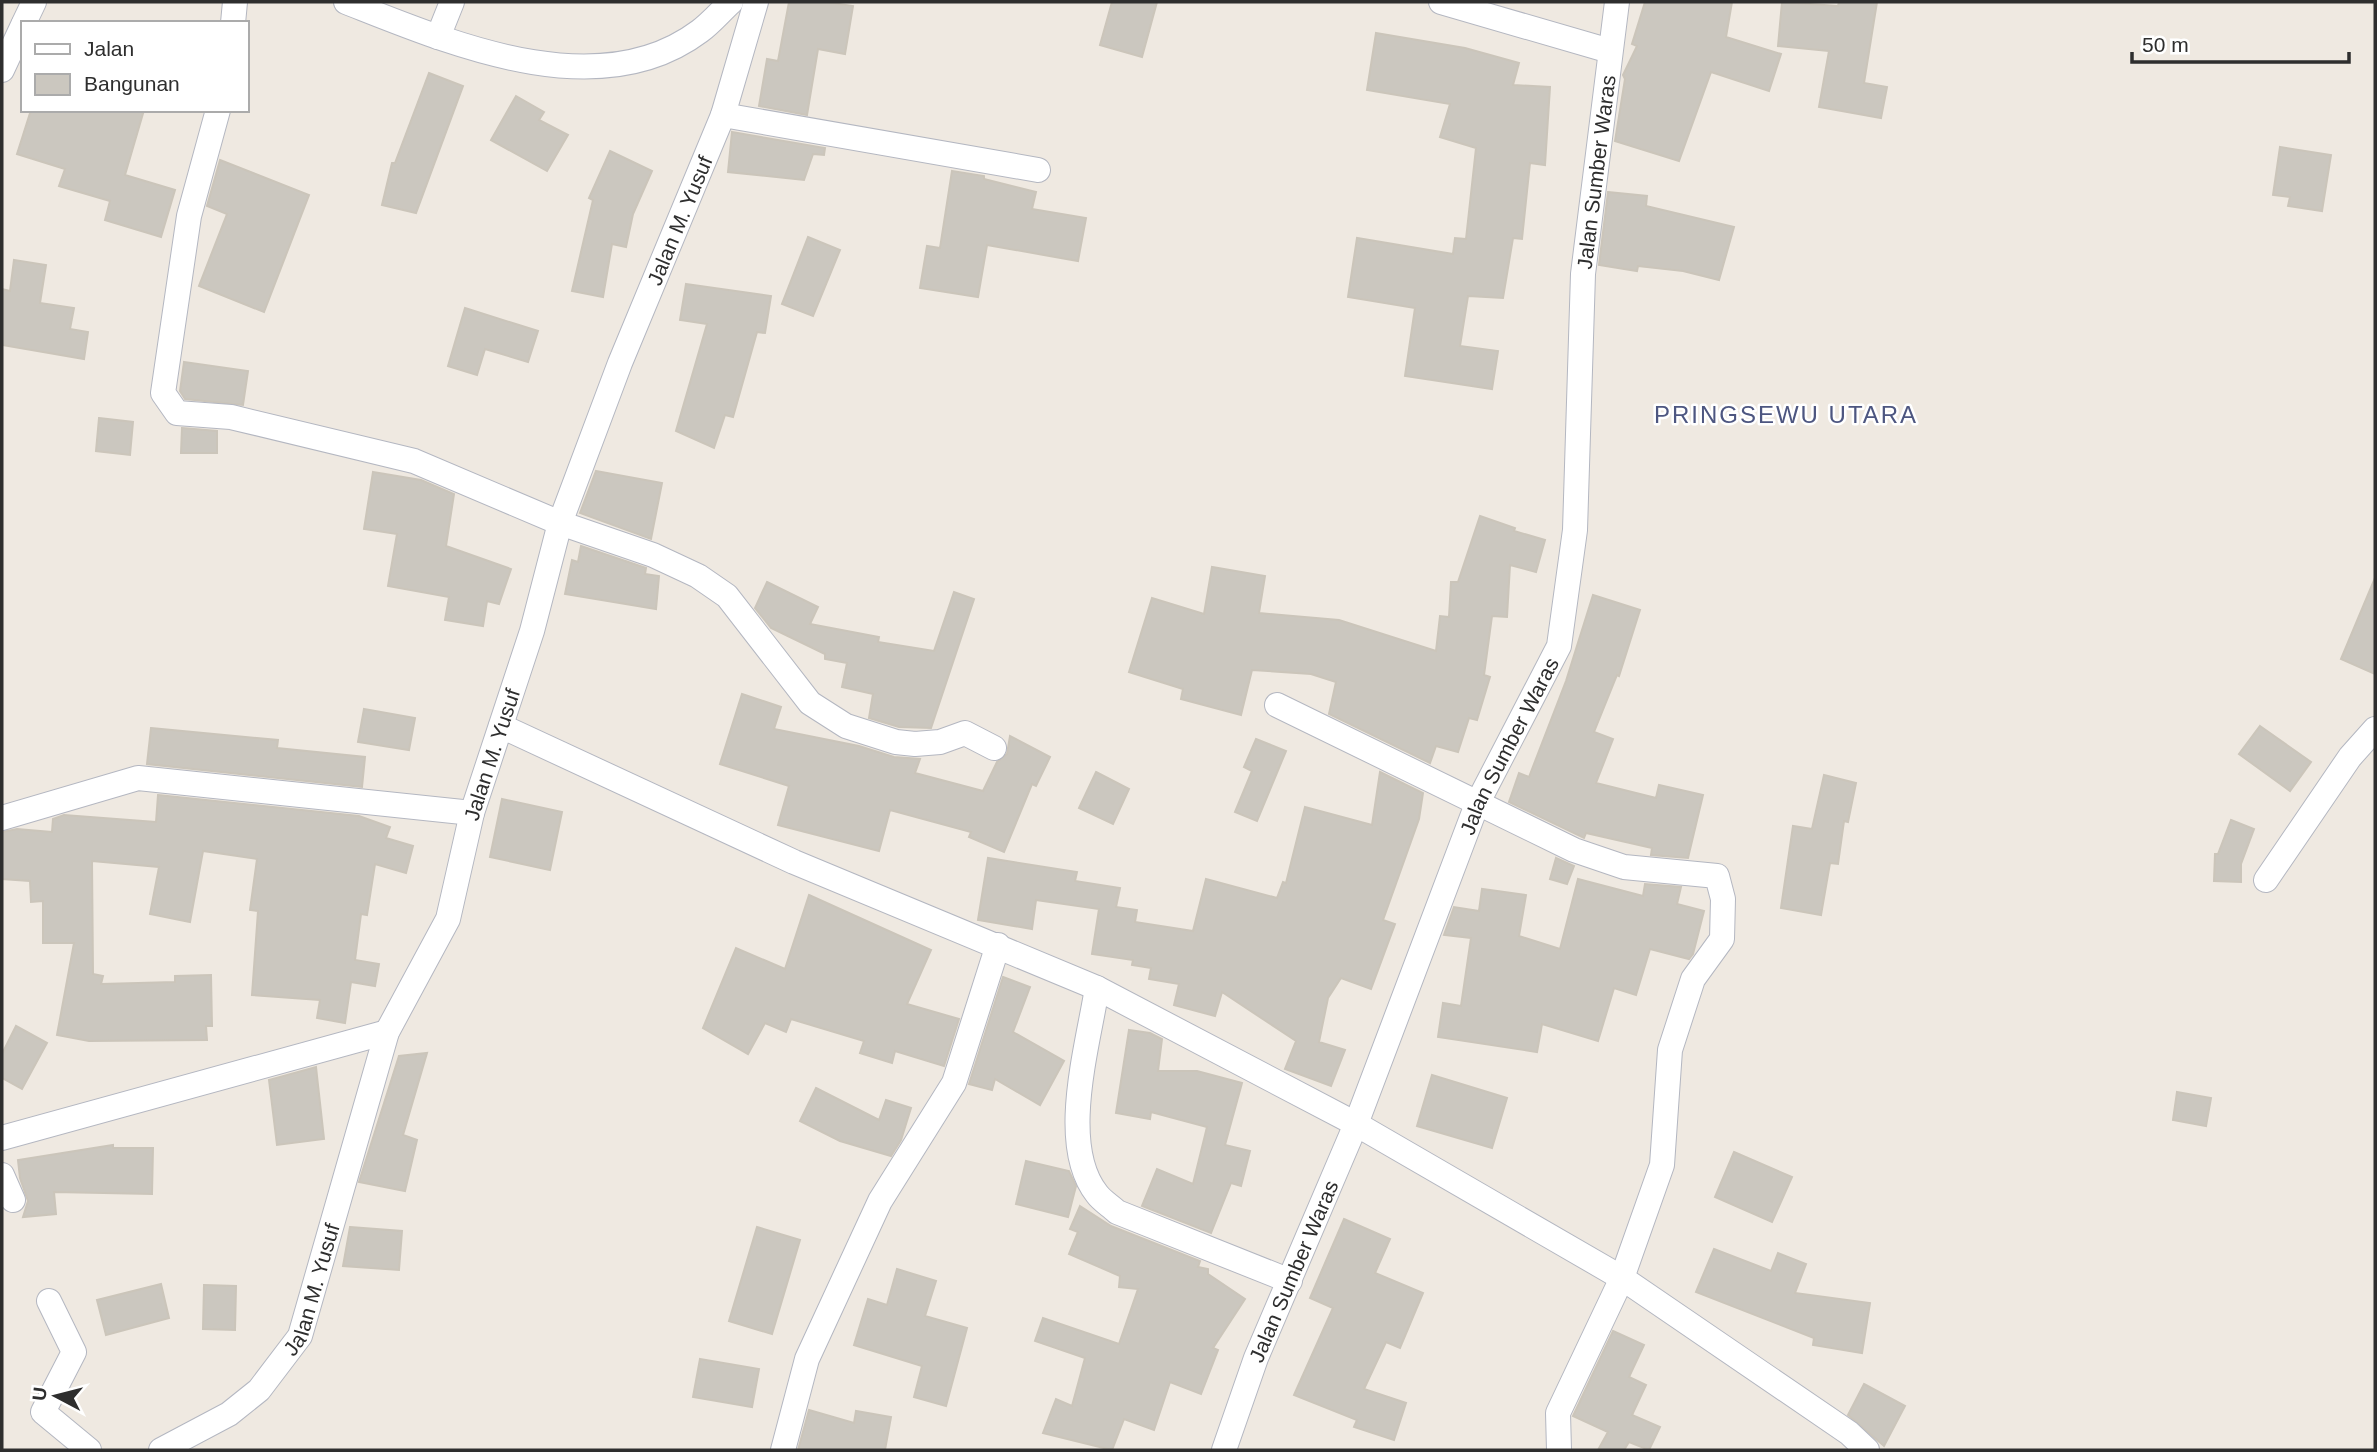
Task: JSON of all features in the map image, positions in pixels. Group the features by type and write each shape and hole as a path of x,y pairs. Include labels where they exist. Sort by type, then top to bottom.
{"street":[{"path":"24,21 34,2"},
{"path":"233,21 235,2"},
{"path":"346,2 438,37 528,63 611,65 658,53 699,32 731,2"},
{"path":"438,37 452,2"},
{"name":"Jalan M. Yusuf","path":"161,1450 229,1414 259,1390 300,1336 387,1032 448,919 472,813 532,631 560,523 620,363 723,115 756,2"},
{"path":"1441,2 1610,51"},
{"name":"Jalan Sumber Waras","path":"1224,1450 1256,1358 1356,1124 1477,804 1559,646 1575,530 1583,274 1617,2"},
{"path":"2,70 21,28"},
{"path":"217,112 189,216 163,393 170,407 177,413 231,417 414,461 560,523 653,555 698,576 727,596 810,703 846,726 896,742 915,744 940,742 965,733 994,748"},
{"path":"723,115 1038,170"},
{"path":"1277,705 1574,850 1624,867 1717,876 1723,899 1722,939 1693,979 1670,1050 1662,1165 1622,1278 1558,1413 1559,1450"},
{"path":"501,726 794,862 1097,988 1356,1124 1622,1278 1849,1433 1867,1450"},
{"path":"2266,880 2350,757 2375,729"},
{"path":"2,818 138,778 472,813"},
{"path":"783,1450 807,1359 880,1201 954,1083 998,945"},
{"path":"1097,988 1076,1140 1084,1171 1097,1195 1117,1212 1290,1282"},
{"path":"2,1138 387,1032"},
{"path":"2,1175 13,1200"},
{"path":"49,1301 74,1352 43,1412 89,1450"}],"building":[{"path":"789,2 826,2 853,6 845,54 818,49 807,115 759,106 767,59 778,61"},
{"path":"1112,2 1157,2 1142,57 1100,45"},
{"path":"1645,2 1732,2 1726,37 1781,54 1769,91 1711,72 1679,161 1615,141 1625,79 1623,75 1637,46 1632,44"},
{"path":"1782,2 1838,6 1839,2 1877,2 1864,83 1887,87 1881,118 1819,107 1829,51 1778,46"},
{"path":"1376,33 1465,48 1519,63 1513,85 1550,87 1545,165 1530,163 1522,239 1513,238 1503,298 1468,296 1460,346 1498,351 1492,389 1405,376 1415,308 1348,297 1357,238 1453,254 1455,238 1466,239 1476,148 1440,137 1450,104 1367,90"},
{"path":"429,73 463,86 416,213 382,205 392,163 395,163"},
{"path":"516,96 544,112 539,120 568,135 547,171 491,140"},
{"path":"30,112 143,112 125,175 175,190 161,237 105,220 110,201 59,186 65,169 17,154"},
{"path":"732,132 825,148 824,155 813,154 804,180 728,172"},
{"path":"2280,147 2331,155 2322,211 2288,206 2290,197 2273,195"},
{"path":"610,151 652,171 633,214 626,247 612,244 603,297 572,291 593,200 589,198"},
{"path":"220,160 309,195 264,312 199,286 227,214 207,206"},
{"path":"952,171 984,176 984,179 1036,192 1032,209 1086,218 1078,261 987,245 978,297 920,288 927,246 940,248"},
{"path":"1608,192 1647,196 1646,206 1734,227 1719,280 1683,271 1638,266 1637,271 1599,265"},
{"path":"808,237 840,250 813,316 782,304"},
{"path":"14,260 46,265 40,303 74,308 70,329 88,332 84,359 2,345 2,289 10,291"},
{"path":"686,284 771,296 765,333 757,332 733,417 725,415 714,448 676,431 707,324 680,320"},
{"path":"465,308 538,331 528,362 485,349 477,375 448,366"},
{"path":"184,362 248,371 243,405 185,399 180,391"},
{"path":"99,418 133,422 130,455 96,451"},
{"path":"182,428 217,431 217,453 181,453"},
{"path":"596,471 662,483 651,539 580,513"},
{"path":"373,472 421,480 454,494 446,546 511,569 499,604 487,601 483,626 445,620 449,597 388,586 397,534 364,529"},
{"path":"1480,516 1515,528 1514,531 1545,540 1536,572 1510,565 1507,617 1492,616 1484,675 1490,677 1477,720 1469,718 1458,752 1436,746 1430,763 1329,714 1336,682 1311,674 1252,670 1241,715 1181,699 1183,689 1129,672 1152,598 1204,614 1212,567 1265,576 1259,613 1339,620 1436,651 1440,616 1449,617 1451,582 1458,582"},
{"path":"581,546 646,568 645,574 659,576 656,609 565,594 572,560 578,562"},
{"path":"2375,578 2375,674 2341,659"},
{"path":"767,582 818,607 810,624 879,637 878,642 934,651 954,592 974,599 931,728 899,727 869,718 873,694 842,687 847,663 825,659 825,654 771,628 755,608"},
{"path":"1593,595 1640,610 1619,676 1617,675 1594,732 1613,739 1596,783 1656,798 1659,785 1703,795 1688,858 1651,855 1652,848 1586,833 1584,838 1509,802 1519,773 1529,777 1566,681"},
{"path":"742,694 781,707 774,729 859,746 894,757 920,759 915,773 983,791 997,762 1007,754 1010,736 1050,757 1036,786 1032,784 1004,852 969,837 971,832 890,810 879,851 778,825 789,786 720,764"},
{"path":"364,709 415,718 409,750 358,742"},
{"path":"2260,726 2311,762 2290,791 2239,754"},
{"path":"151,728 278,740 277,748 365,757 362,787 147,764"},
{"path":"1256,739 1286,751 1257,821 1235,812 1252,771 1244,767"},
{"path":"1096,772 1129,789 1113,824 1079,808"},
{"path":"1380,772 1423,793 1419,819 1383,920 1395,924 1371,989 1341,978 1328,998 1319,1042 1345,1050 1331,1086 1285,1069 1296,1041 1222,992 1215,1016 1174,1005 1179,984 1149,979 1151,968 1132,965 1133,960 1092,954 1099,909 1036,900 1032,929 978,920 988,858 1077,872 1075,881 1120,888 1116,907 1137,910 1135,922 1193,931 1206,879 1277,898 1283,882 1286,883 1305,807 1372,825"},
{"path":"1824,775 1856,783 1848,822 1844,821 1838,864 1830,863 1821,915 1781,908 1793,826 1812,829"},
{"path":"158,795 359,816 390,827 386,838 413,846 406,873 375,864 367,915 361,914 355,960 379,964 375,986 351,982 345,1023 317,1018 320,1000 252,995 258,911 250,910 257,859 203,851 190,922 150,914 159,867 92,861 93,974 103,976 101,984 175,982 175,976 211,975 212,1026 206,1026 207,1040 89,1041 57,1035 74,943 43,943 43,901 31,902 30,881 2,879 2,832 17,829 52,832 53,819 64,815 156,822"},
{"path":"502,799 562,812 550,870 490,857"},
{"path":"2231,820 2254,829 2241,864 2241,882 2214,881 2215,854 2218,854"},
{"path":"1556,858 1574,866 1567,884 1550,879"},
{"path":"1578,879 1643,896 1645,884 1681,887 1677,904 1704,911 1693,954 1689,959 1650,949 1636,995 1614,988 1598,1041 1542,1024 1537,1052 1438,1037 1443,1003 1461,1006 1471,938 1444,935 1454,907 1479,911 1482,889 1526,895 1519,936 1560,949"},
{"path":"809,895 931,950 907,1004 959,1019 944,1066 895,1051 892,1063 860,1053 864,1041 791,1019 786,1032 765,1023 748,1054 703,1028 736,948 785,969"},
{"path":"1003,977 1030,987 1013,1032 1064,1061 1040,1105 995,1079 992,1090 969,1084"},
{"path":"16,1026 47,1043 22,1089 2,1078 2,1054"},
{"path":"1129,1030 1150,1033 1162,1039 1158,1071 1197,1071 1242,1083 1225,1145 1250,1151 1241,1186 1231,1183 1211,1233 1142,1206 1157,1169 1193,1184 1207,1127 1151,1112 1150,1119 1116,1113"},
{"path":"427,1053 403,1135 417,1140 405,1191 359,1182 399,1056"},
{"path":"316,1067 324,1139 277,1145 269,1080"},
{"path":"1432,1075 1507,1098 1492,1148 1417,1126"},
{"path":"816,1088 879,1120 886,1100 911,1108 901,1140 891,1156 840,1141 800,1121"},
{"path":"2177,1092 2211,1098 2206,1126 2173,1120"},
{"path":"113,1145 113,1148 153,1148 152,1194 54,1192 56,1214 23,1217 28,1201 20,1178 18,1160"},
{"path":"1734,1152 1792,1177 1772,1222 1715,1197"},
{"path":"1026,1161 1069,1171 1076,1186 1068,1217 1016,1204"},
{"path":"1080,1206 1111,1226 1200,1261 1198,1267 1208,1269 1208,1274 1245,1299 1213,1348 1218,1350 1201,1394 1170,1382 1154,1430 1124,1419 1112,1450 1043,1433 1056,1399 1072,1406 1085,1358 1035,1341 1043,1318 1119,1344 1138,1289 1119,1287 1120,1276 1069,1254 1078,1232 1070,1229"},
{"path":"1344,1219 1390,1239 1375,1273 1423,1293 1400,1348 1386,1342 1364,1389 1406,1403 1394,1440 1354,1427 1357,1420 1294,1395 1333,1308 1310,1298"},
{"path":"350,1227 402,1231 399,1270 343,1266"},
{"path":"757,1227 800,1240 772,1334 729,1321"},
{"path":"1714,1249 1771,1271 1778,1253 1806,1264 1795,1293 1870,1303 1862,1353 1813,1345 1814,1338 1696,1292"},
{"path":"897,1269 936,1281 925,1316 967,1328 946,1406 914,1397 922,1366 854,1345 868,1299 887,1305"},
{"path":"161,1284 169,1318 106,1335 97,1300"},
{"path":"204,1285 236,1286 235,1330 203,1329"},
{"path":"1613,1331 1644,1345 1629,1377 1646,1385 1632,1415 1660,1427 1649,1450 1629,1442 1624,1450 1598,1450 1608,1432 1573,1416"},
{"path":"700,1359 759,1369 752,1407 693,1397"},
{"path":"1864,1384 1905,1406 1884,1446 1848,1415"},
{"path":"809,1410 854,1423 856,1411 891,1417 885,1450 798,1450"}],"district":[{"name":"PRINGSEWU UTARA","path":"1786,414"}]}
